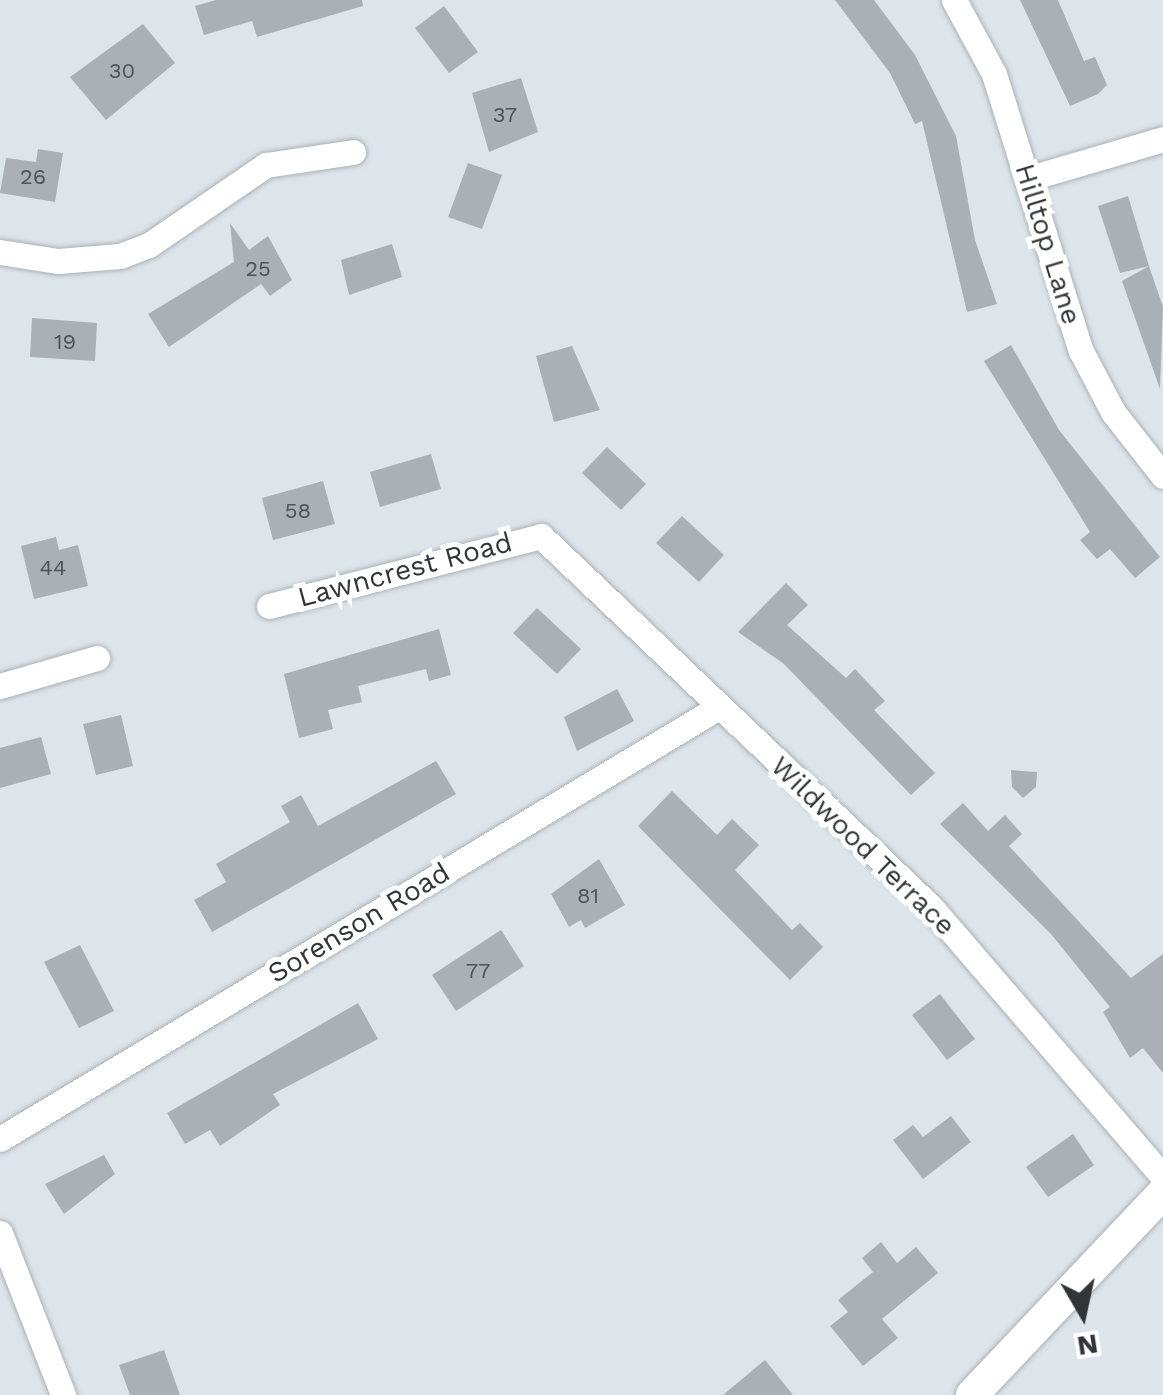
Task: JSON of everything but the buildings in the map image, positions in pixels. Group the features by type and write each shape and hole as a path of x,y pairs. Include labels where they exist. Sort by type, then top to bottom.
{"street":[{"name":"Hilltop Lane","path":"954,0 994,74 1094,381 1163,476"},
{"path":"1030,178 1163,139"},
{"path":"0,252 58,261 120,256 149,245 266,165 353,152"},
{"name":"Lawncrest Road","path":"268,606 541,536"},
{"name":"Wildwood Terrace","path":"541,536 930,906 1163,1177"},
{"path":"0,686 97,658"},
{"name":"Sorenson Road","path":"0,1139 718,707"},
{"path":"972,1395 1163,1194"},
{"path":"0,1233 63,1395"}]}
